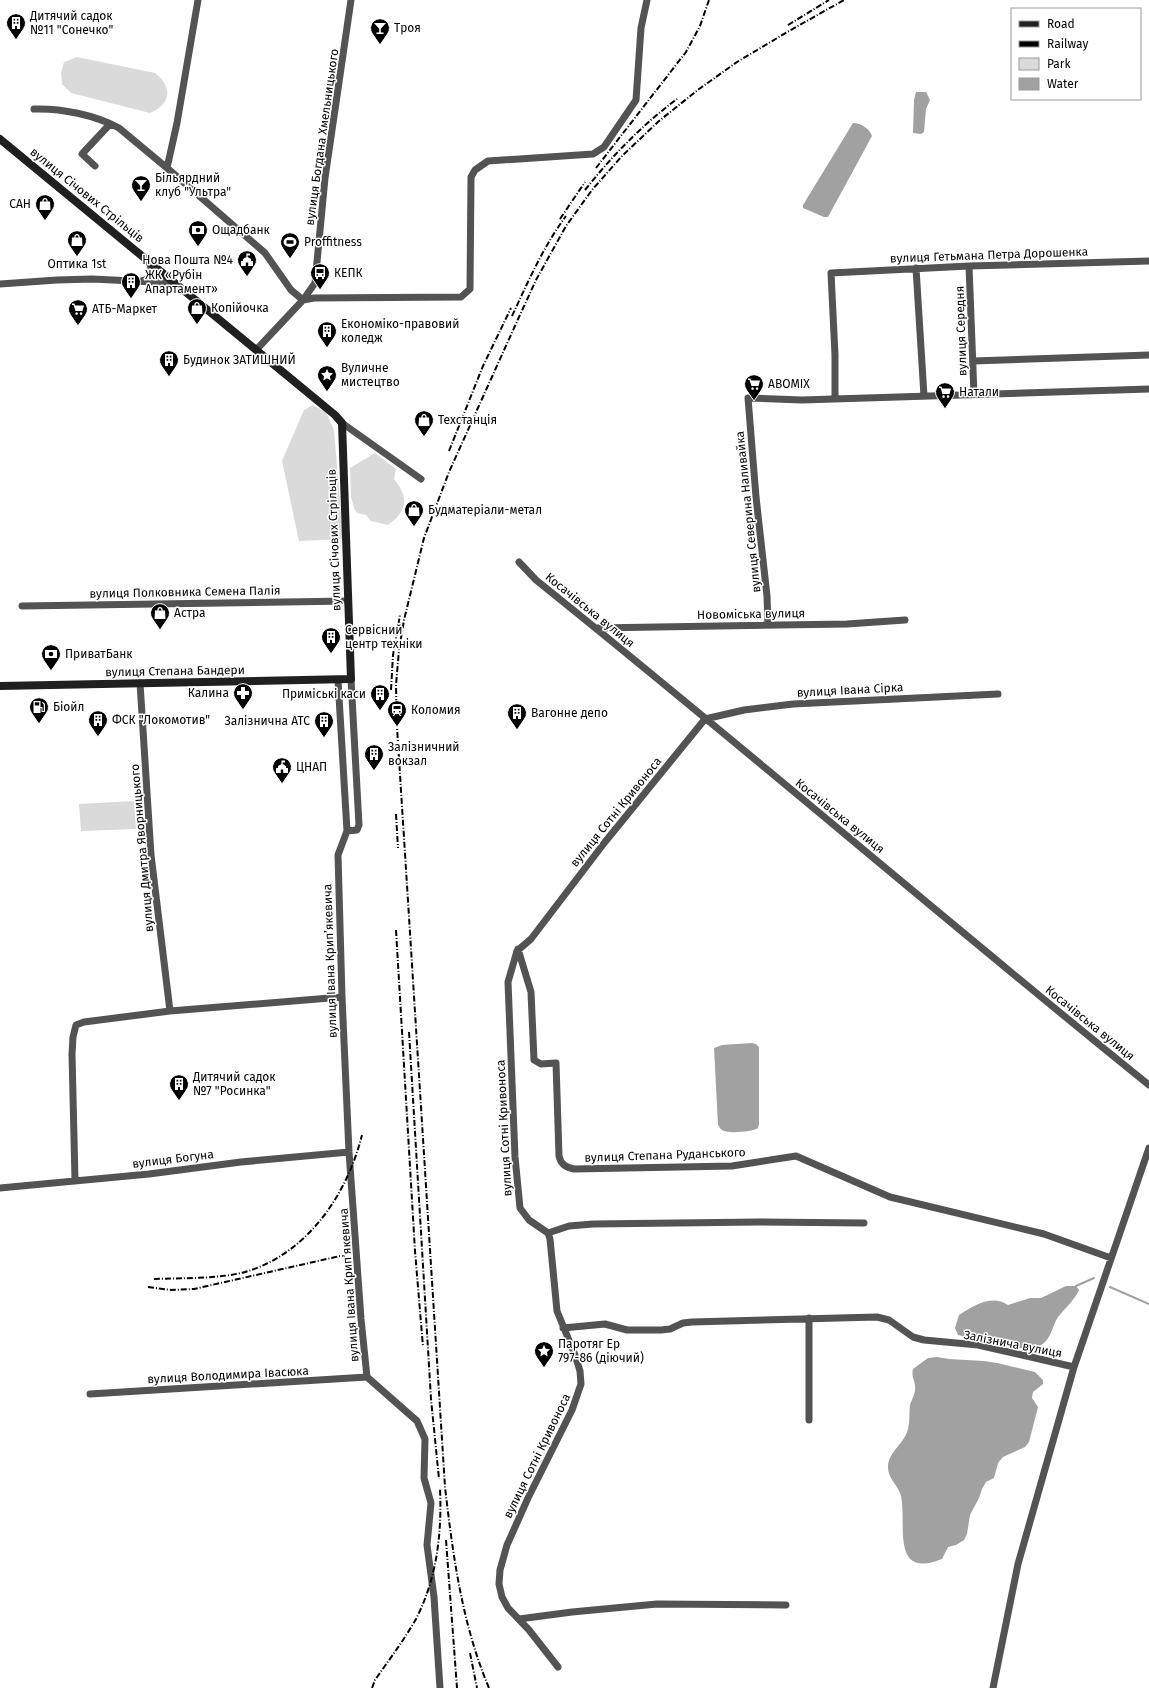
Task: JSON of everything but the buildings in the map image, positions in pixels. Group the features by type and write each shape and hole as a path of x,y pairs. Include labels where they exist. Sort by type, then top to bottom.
{"street":[{"path":"167,168 181,104 198,0"},
{"name":"вулиця Богдана Хмельницького","path":"256,350 303,300 316,281 325,178 352,0"},
{"path":"34,109 65,111 119,128 265,253 291,290 303,300 314,298 461,297 470,289 471,177 475,170 488,161 593,154 604,147 636,100 641,28 647,0"},
{"path":"95,166 82,154 110,124"},
{"name":"вулиця Січових Стрільців","path":"0,139 335,415 342,423 421,479"},
{"path":"142,281 151,275 149,261"},
{"name":"вулиця Гетьмана Петра Дорошенка","path":"835,399 830,273 969,266 1149,261"},
{"name":"вулиця Середня","path":"969,266 974,395"},
{"path":"916,268 924,396"},
{"path":"0,284 57,280 174,283"},
{"path":"973,361 1149,355"},
{"path":"835,399 1149,389"},
{"name":"вулиця Северина Наливайка","path":"768,625 767,596 756,498 748,398 802,400 835,399"},
{"name":"вулиця Січових Стрільців","path":"342,423 351,679"},
{"name":"Косачівська вулиця","path":"519,562 536,580 914,891 1004,968 1149,1085"},
{"name":"вулиця Полковника Семена Палія","path":"22,606 348,601"},
{"name":"Новоміська вулиця","path":"596,628 847,624 906,620"},
{"path":"338,680 347,831 356,830 359,827 351,679"},
{"name":"вулиця Степана Бандери","path":"0,686 351,679"},
{"name":"вулиця Дмитра Яворницького","path":"140,683 151,855 170,1010"},
{"name":"вулиця Івана Сірка","path":"705,719 772,706 998,694"},
{"name":"вулиця Сотні Кривоноса","path":"558,1666 505,1603 500,1591 499,1578 506,1545 572,1410 581,1388 580,1371 563,1328 556,1305 553,1254 548,1233 526,1217 520,1208 518,1198 508,986 518,949 531,938 605,842 705,719"},
{"name":"вулиця Івана Крипʼякевича","path":"347,831 338,855 342,997 349,1152 361,1319 367,1377 416,1421 425,1439 424,1478 431,1502 428,1545 434,1597 440,1688"},
{"name":"вулиця Степана Руданського","path":"518,949 531,992 534,1060 541,1064 556,1063 559,1156 561,1162 567,1168 732,1166 796,1156 890,1197 1044,1234 1111,1258"},
{"path":"75,1180 72,1038 76,1025 84,1022 170,1010 342,997"},
{"path":"993,1688 1018,1564 1074,1368 1149,1148"},
{"name":"вулиця Богуна","path":"0,1188 149,1174 240,1162 349,1152"},
{"path":"548,1233 569,1226 593,1224 759,1222 864,1223"},
{"name":"Залізнича вулиця","path":"563,1328 605,1324 627,1330 661,1330 670,1329 683,1323 692,1322 877,1317 889,1320 913,1337 924,1340 978,1345 1074,1368"},
{"path":"809,1318 809,1420"},
{"name":"вулиця Володимира Івасюка","path":"90,1394 367,1377"},
{"path":"519,1619 572,1612 657,1604 786,1605"}],"green space":[{"path":"77,57 155,73 165,84 167,89 166,100 162,105 150,113 71,93 62,84 61,73 64,62"},
{"path":"313,405 326,412 334,430 343,539 299,541 282,461 304,410"},
{"path":"375,453 396,469 394,479 404,498 403,509 388,525 371,521 366,515 357,513 351,497 350,468"},
{"path":"134,801 136,829 81,831 79,804"}],"water":[{"path":"916,92 926,92 930,100 926,109 924,132 921,134 913,133 914,100"},
{"path":"853,123 865,127 872,136 828,217 824,217 803,208 803,205"},
{"path":"752,1043 759,1047 758,1128 751,1131 740,1132 721,1130 718,1125 714,1048 722,1045"},
{"path":"1066,1286 1076,1286 1079,1290 1072,1301 1058,1317 1045,1342 1039,1346 1031,1348 1013,1347 958,1335 955,1328 959,1315 983,1302 996,1301 1008,1305 1030,1298 1041,1298"},
{"path":"937,1357 984,1361 1035,1372 1043,1380 1043,1384 1033,1392 1032,1398 1038,1407 1029,1442 1025,1447 1003,1457 998,1463 994,1478 986,1482 970,1515 967,1534 964,1540 956,1545 948,1547 942,1559 926,1563 914,1562 908,1555 904,1546 901,1496 889,1474 888,1466 891,1456 904,1439 908,1429 910,1405 915,1389 912,1374 913,1369 928,1358"}],"waterway":[{"path":"1076,1286 1094,1278"},
{"path":"1110,1287 1149,1304"}],"railway":[{"path":"596,168 686,52 700,26 709,0"},
{"path":"788,25 829,0"},
{"path":"489,1688 465,1614 451,1539 445,1487 397,727 396,685 399,650 404,620 424,538 449,472 536,280 566,226 592,190 622,156 659,121 699,89 737,62 844,0"},
{"path":"585,190 628,142 652,119 677,99"},
{"path":"560,219 585,182"},
{"path":"512,316 543,252 566,216"},
{"path":"449,451 483,366 511,308"},
{"path":"391,690 393,655 400,615"},
{"path":"396,814 398,848"},
{"path":"396,930 415,1251 423,1347"},
{"path":"409,1032 431,1399 439,1479"},
{"path":"154,1279 200,1278 245,1272 267,1263 287,1251 305,1237 335,1200 346,1179 362,1135"},
{"path":"148,1287 171,1290 194,1289 340,1256"},
{"path":"372,1688 375,1680 416,1619 429,1588 437,1555 439,1538 440,1488"},
{"path":"446,1540 457,1688"},
{"path":"470,1653 477,1688"}],"place":[{"name":"Дитячий садок №11 \"Сонечко\"","path":"16,40"},
{"name":"Троя","path":"380,45"},
{"name":"Більярдний клуб \"Ультра\"","path":"141,202"},
{"name":"САН","path":"45,221"},
{"name":"Ощадбанк","path":"198,247"},
{"name":"Оптика 1st","path":"77,257"},
{"name":"Proffitness","path":"290,259"},
{"name":"Нова Пошта №4","path":"247,277"},
{"name":"КЕПК","path":"320,290"},
{"name":"ЖК «Рубін Апартамент»","path":"131,299"},
{"name":"Копійочка","path":"197,325"},
{"name":"АТБ-Маркет","path":"78,326"},
{"name":"Економіко-правовий коледж","path":"327,348"},
{"name":"Будинок ЗАТИШНИЙ","path":"169,377"},
{"name":"Вуличне мистецтво","path":"327,392"},
{"name":"ABOMIX","path":"754,401"},
{"name":"Натали","path":"945,409"},
{"name":"Техстанція","path":"424,437"},
{"name":"Будматеріали-метал","path":"414,527"},
{"name":"Астра","path":"160,630"},
{"name":"Сервісний центр техніки","path":"331,654"},
{"name":"ПриватБанк","path":"51,671"},
{"name":"Калина","path":"243,710"},
{"name":"Приміські каси","path":"380,711"},
{"name":"Біойл","path":"39,724"},
{"name":"Коломия","path":"397,727"},
{"name":"Вагонне депо","path":"517,730"},
{"name":"ФСК \"Локомотив\"","path":"98,737"},
{"name":"Залізнична АТС","path":"324,738"},
{"name":"Залізничний вокзал","path":"374,771"},
{"name":"ЦНАП","path":"282,784"},
{"name":"Дитячий садок №7 \"Росинка\"","path":"179,1101"},
{"name":"Паротяг Ер 797-86 (діючий)","path":"544,1368"}]}
